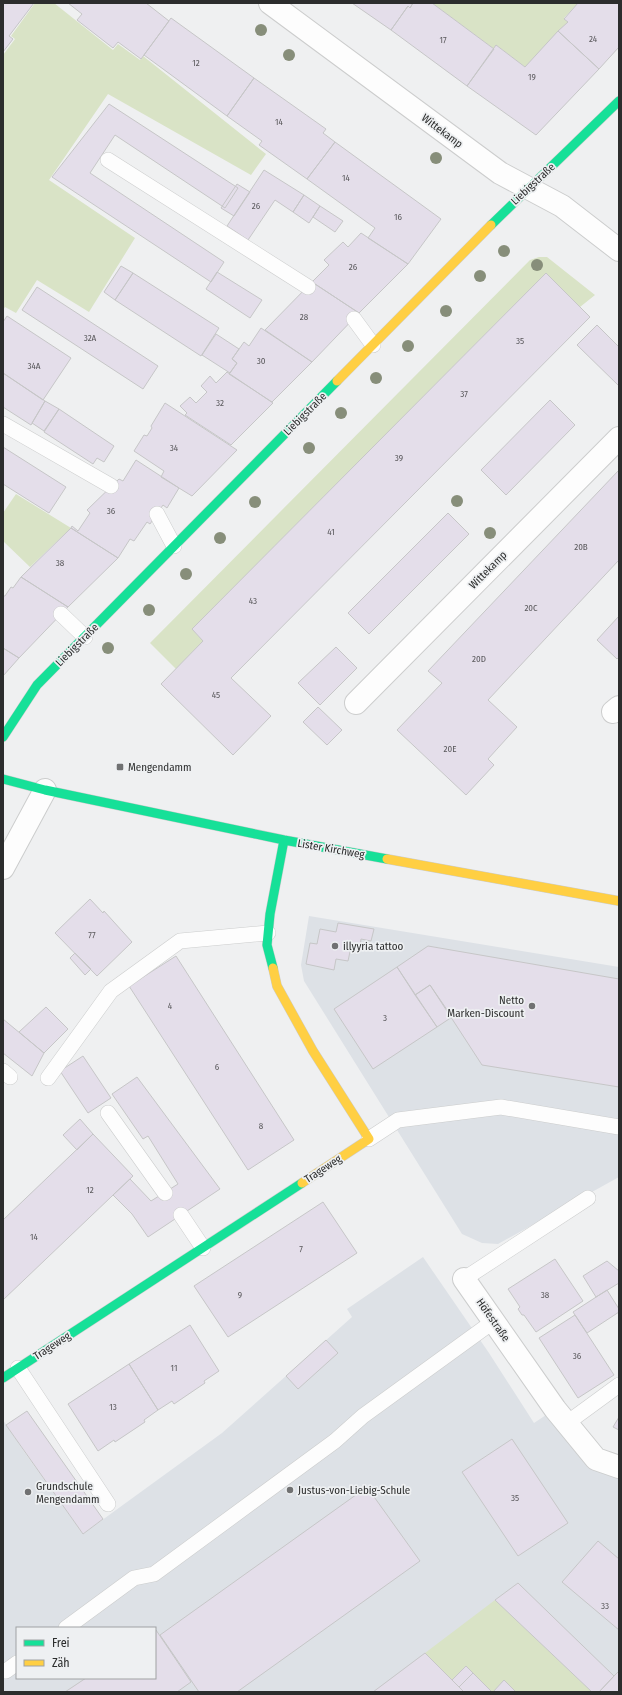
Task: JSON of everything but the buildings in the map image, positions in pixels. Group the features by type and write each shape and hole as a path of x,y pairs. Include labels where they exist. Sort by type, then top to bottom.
{"street":[{"name":"Wittekamp","path":"270,3 500,173 562,206 619,250"},
{"name":"Liebigstraße","path":"3,738 37,685 506,210 530,189 619,101"},
{"name":"Wittekamp","path":"356,703 619,438"},
{"name":"Lister Kirchweg","path":"3,779 45,790 284,840 619,900"},
{"path":"3,868 45,790"},
{"path":"284,840 273,892 267,945 277,986 313,1051 369,1140"},
{"name":"Trageweg","path":"3,1378 369,1140"},
{"name":"Höfestraße","path":"464,1279 567,1423 596,1459 619,1467"}],"lane":[{"path":"108,160 308,287"},
{"path":"354,319 373,345"},
{"path":"3,424 111,486"},
{"path":"157,514 174,546"},
{"path":"61,614 85,637"},
{"path":"48,1078 111,991 180,941 268,933"},
{"path":"369,1140 398,1120 501,1107 619,1127"},
{"path":"108,1114 165,1193"},
{"name":"Höfestraße","path":"464,1279 588,1198"},
{"path":"181,1215 203,1248"},
{"path":"67,1627 134,1578 154,1574 335,1440 363,1416 494,1321"},
{"path":"18,1368 108,1504"},
{"path":"567,1423 619,1385"}],"shaded area":[{"path":"309,916 619,967 619,1177 498,1244 482,1243 462,1234 304,981 301,965"},
{"name":"Justus-von-Liebig-Schule","path":"423,1257 489,1353 534,1423 555,1409 619,1467 619,1692 3,1692 3,1420 83,1534 222,1433 352,1317 347,1309"}],"green space":[{"path":"35,3 54,3 113,50 118,44 140,60 143,56 266,154 251,175 108,94 49,180 135,238 89,312 37,280 16,313 5,307 3,310 3,55 15,39 11,36"},
{"path":"432,3 578,3 564,18 568,22 525,67 497,46 494,49"},
{"path":"539,257 547,257 595,295 580,307 546,273 192,629 203,641 176,669 150,643 530,260"},
{"path":"16,494 71,528 30,567 3,541 3,513"},
{"path":"495,1600 592,1692 516,1692 504,1680 493,1692 459,1687 425,1653"}],"traffic: fast":[{"path":"491,225 619,101"},
{"path":"3,737 37,685 337,381"},
{"path":"3,779 45,790 284,840 387,859"},
{"path":"273,968 267,945 270,914 284,840"},
{"path":"3,1378 302,1183"}],"traffic: slow":[{"path":"337,381 491,225"},
{"path":"387,859 619,901"},
{"path":"273,968 277,986 313,1051 369,1139 302,1183"}],"place":[{"name":"Mengendamm","path":"120,767"},
{"name":"illyyria tattoo","path":"335,946"},
{"name":"Netto Marken-Discount","path":"532,1006"},
{"name":"Justus-von-Liebig-Schule","path":"290,1490"},
{"name":"Grundschule Mengendamm","path":"28,1492"}]}
